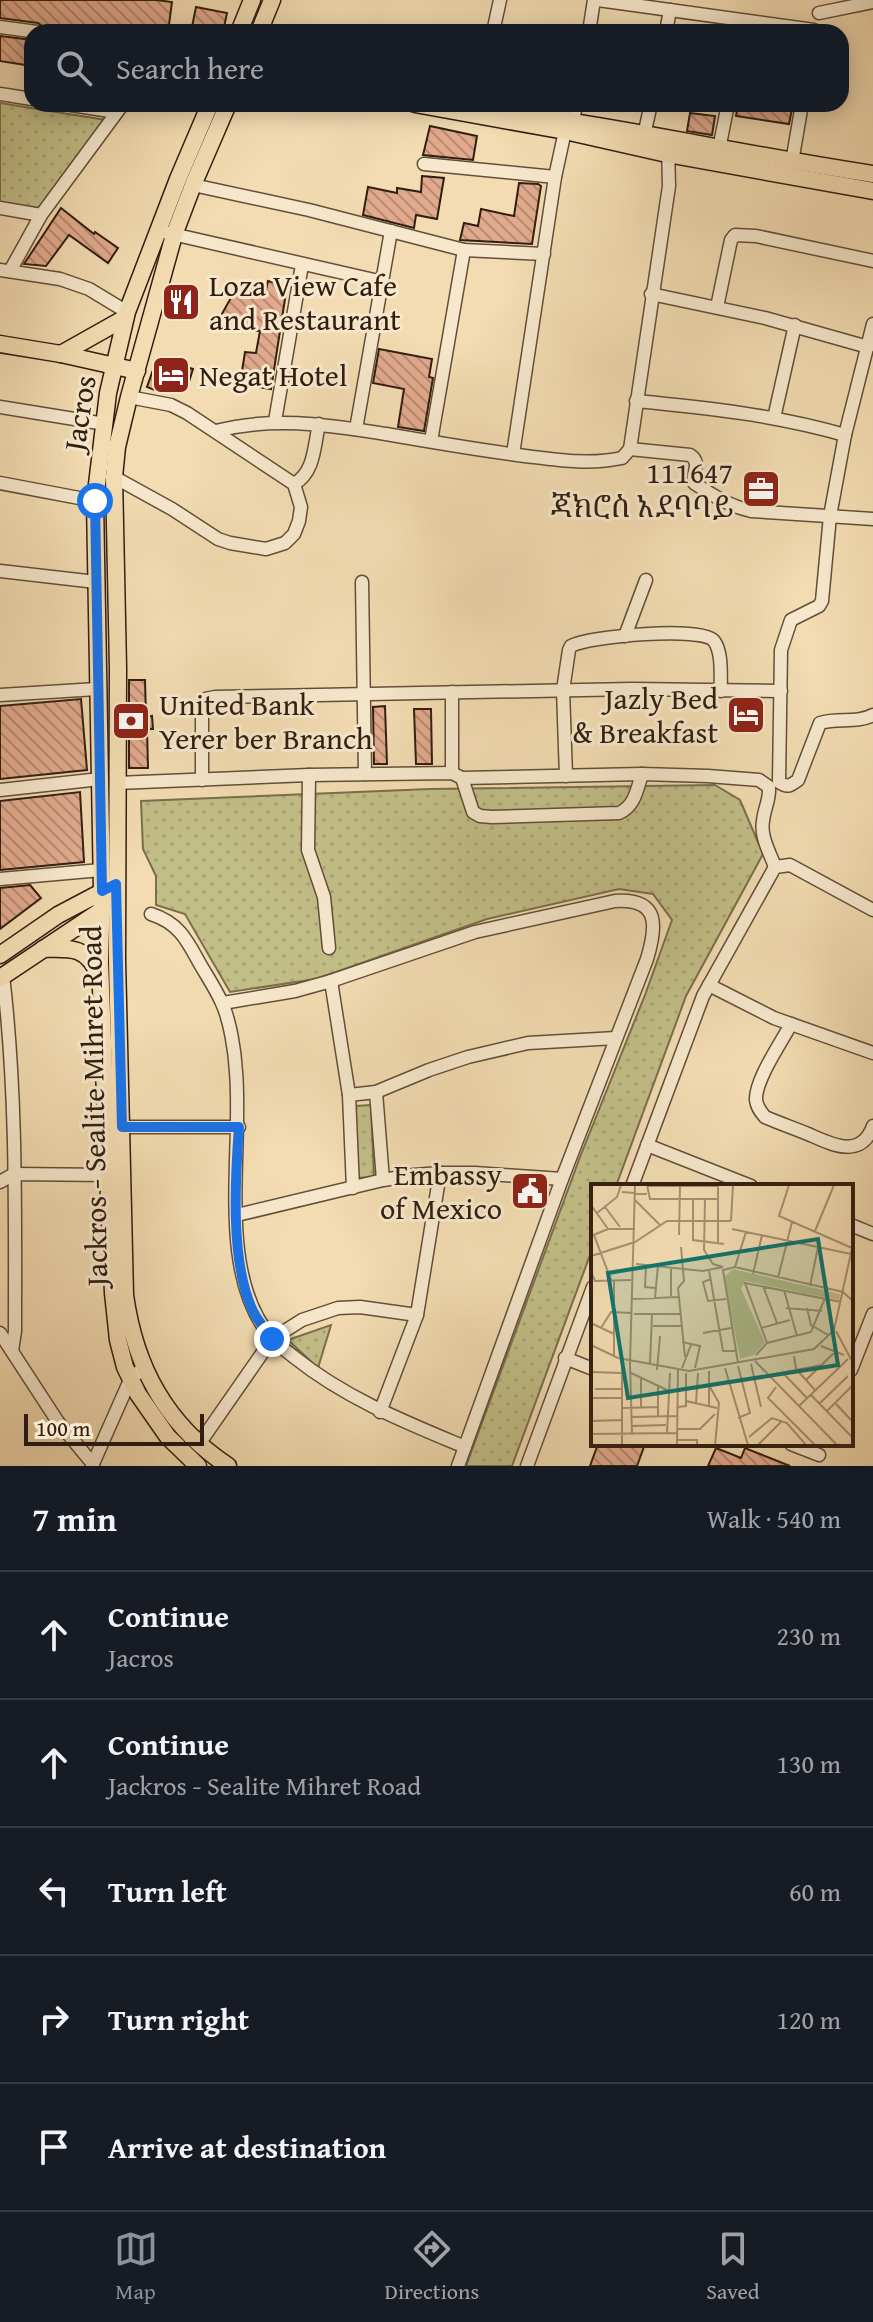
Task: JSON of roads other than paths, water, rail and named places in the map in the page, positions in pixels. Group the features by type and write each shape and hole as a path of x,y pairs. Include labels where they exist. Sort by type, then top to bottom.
{"main road":[{"path":"242,24 252,0"},
{"path":"262,24 272,0"},
{"name":"Jacros","path":"198,1466 168,1437 130,1380 118,1340 113,1293 102,985 117,783 114,477 117,447 137,371 166,232 207,112"},
{"name":"Jacros","path":"109,896 101,870 95,501 105,424 126,315 166,232 193,185 225,112"},
{"path":"471,112 644,135 668,146 719,149 873,174"},
{"path":"533,112 568,119 569,126"},
{"path":"569,126 873,191"},
{"path":"61,354 126,315"},
{"path":"0,344 137,371"},
{"path":"0,955 83,900 109,896"},
{"path":"1,977 109,896"},
{"name":"Jackros - Sealite Mihret Road","path":"109,896 122,1127 125,1295 129,1319 143,1368 166,1407 199,1444 228,1466"},
{"path":"40,950 69,948 79,951 96,967 102,985"}],"street":[{"path":"495,24 500,0"},
{"path":"591,24 596,0 766,24"},
{"path":"819,6 873,2"},
{"path":"667,24 670,10"},
{"path":"0,27 24,30"},
{"path":"0,94 24,98"},
{"path":"116,112 5,270 60,279 89,289 126,315"},
{"path":"513,454 555,177 573,112"},
{"path":"644,135 649,112"},
{"path":"719,149 726,112"},
{"path":"792,162 801,112"},
{"path":"216,431 275,421 356,429 584,463 622,458 630,449 669,186 668,146"},
{"path":"424,164 555,177"},
{"path":"193,185 309,210 464,250 544,254"},
{"path":"0,208 41,215"},
{"path":"356,429 391,231"},
{"path":"166,232 383,282"},
{"path":"717,307 731,240 735,235 756,236 873,261"},
{"path":"431,441 464,250"},
{"path":"275,421 302,265"},
{"path":"651,294 795,325 868,347"},
{"path":"633,1184 692,1020 775,867 763,821 774,784 781,650 791,620 819,606 822,601 830,516 845,435 873,324"},
{"path":"774,418 795,325"},
{"path":"114,477 218,539 230,543 266,549 285,543 294,534 299,521 301,507 294,484 216,431 171,405 129,397"},
{"path":"636,401 730,410 845,435"},
{"path":"0,407 105,424"},
{"path":"294,484 307,474 310,467 319,424"},
{"path":"630,449 690,455 697,465 694,483 737,508 873,519"},
{"path":"0,483 95,501"},
{"path":"0,571 96,582"},
{"path":"625,636 646,580"},
{"path":"362,582 365,774"},
{"path":"566,776 563,690 571,646 588,640 625,636 706,635 713,639 720,657 721,691"},
{"path":"0,695 97,689"},
{"path":"202,780 202,703 205,699 563,690 781,691"},
{"path":"452,692 457,776 473,812 480,816 619,813 627,810 633,802 642,774"},
{"path":"117,783 365,774 642,774 759,780 791,786 798,780 820,723 862,720 873,715"},
{"path":"309,775 308,850 324,897 329,948"},
{"path":"0,790 100,779"},
{"path":"775,867 790,865 873,910"},
{"path":"0,879 101,870"},
{"path":"223,1003 295,991 475,932 615,901 641,903 650,911 654,920 653,939 458,1466"},
{"path":"151,914 178,928 223,1003 236,1071 239,1127 237,1215 241,1272 254,1313 272,1339 332,1384 380,1412 465,1447"},
{"path":"1,977 11,1043 6,1078 14,1174 15,1331 12,1351"},
{"path":"331,981 349,1095 353,1188"},
{"path":"709,985 774,1018 873,1053"},
{"path":"791,1024 758,1087 758,1109 765,1117 841,1147 860,1145 870,1135 873,1126"},
{"path":"349,1095 376,1092 455,1062 528,1043 616,1038"},
{"path":"376,1092 383,1180"},
{"path":"122,1127 239,1127"},
{"path":"647,1145 746,1184"},
{"path":"237,1215 383,1180 440,1173 562,1179"},
{"path":"380,1412 417,1315 440,1173"},
{"path":"0,1182 14,1174 108,1175"},
{"path":"853,1226 873,1234"},
{"path":"527,1466 591,1292"},
{"path":"199,1444 272,1339 302,1320 338,1308 360,1307 417,1315"},
{"path":"853,1365 873,1314"},
{"path":"0,1333 58,1422 92,1465 130,1380 143,1368"},
{"path":"565,1358 591,1368"},
{"path":"796,1446 819,1455"}],"place":[{"name":"Loza View Cafe and Restaurant","path":"181,302"},
{"name":"Negat Hotel","path":"171,375"},
{"name":"111647 ጃክሮስ አደባባይ","path":"761,489"},
{"name":"Jazly Bed & Breakfast","path":"746,715"},
{"name":"United Bank Yerer ber Branch","path":"131,721"},
{"name":"Embassy of Mexico","path":"530,1191"}]}
